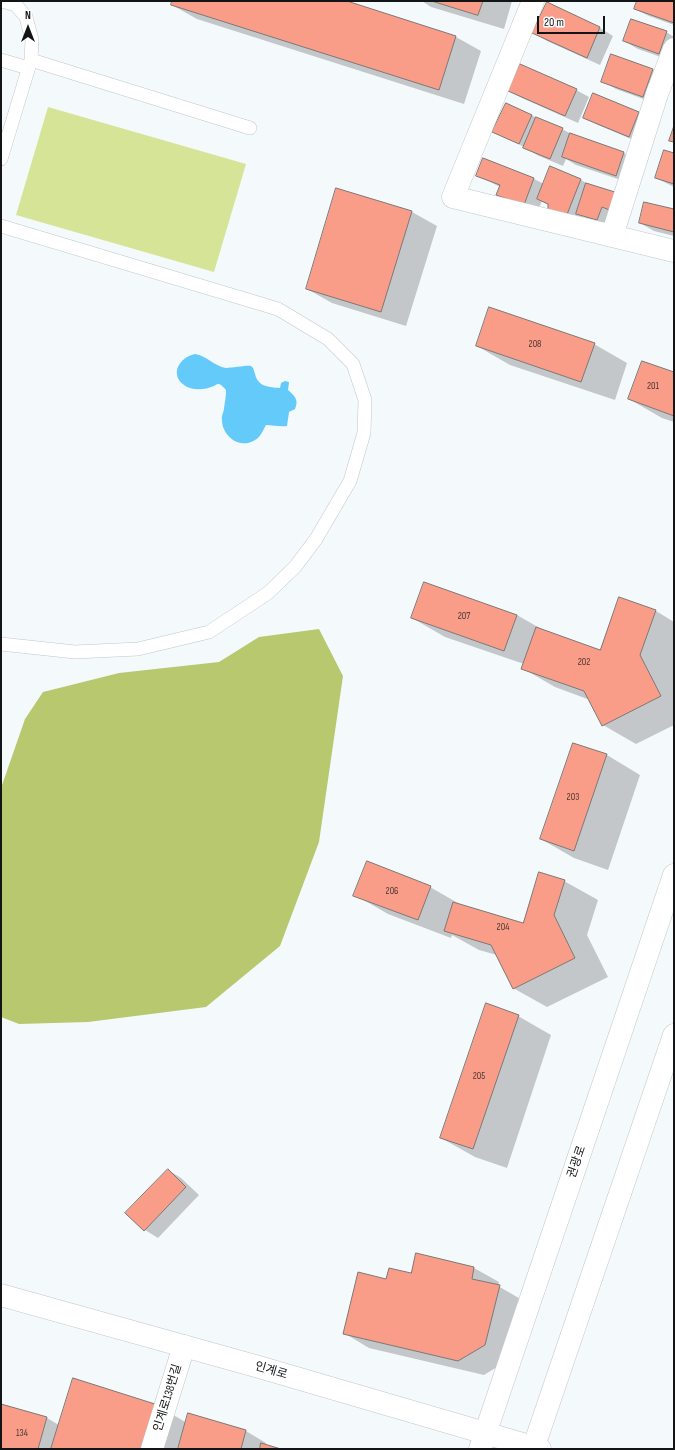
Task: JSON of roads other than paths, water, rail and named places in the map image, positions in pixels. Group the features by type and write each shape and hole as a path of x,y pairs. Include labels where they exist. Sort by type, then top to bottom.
{"street":[{"path":"533,1 454,197 674,251"},
{"path":"612,236 657,94 674,48"},
{"name":"권광로","path":"482,1441 674,875"},
{"path":"535,1448 674,1035"},
{"name":"인계로","path":"1,1295 184,1346 482,1441 535,1448"},
{"name":"인계로138번길","path":"152,1449 184,1346"}],"lane":[{"path":"1,159 29,64 32,40 26,17 16,5 2,1"},
{"path":"1,60 29,64 250,128"},
{"path":"1,226 278,309 328,339 353,364 365,400 364,433 350,481 316,539 295,567 268,593 209,632 138,649 75,652 1,644"}],"water":[{"path":"195,354 226,368 251,366 256,378 264,386 280,388 281,383 285,381 289,382 288,390 294,396 297,403 295,409 289,412 287,426 266,425 258,438 249,443 233,440 228,436 223,426 222,417 226,390 219,384 203,389 187,387 177,376 178,366 181,362"}]}
